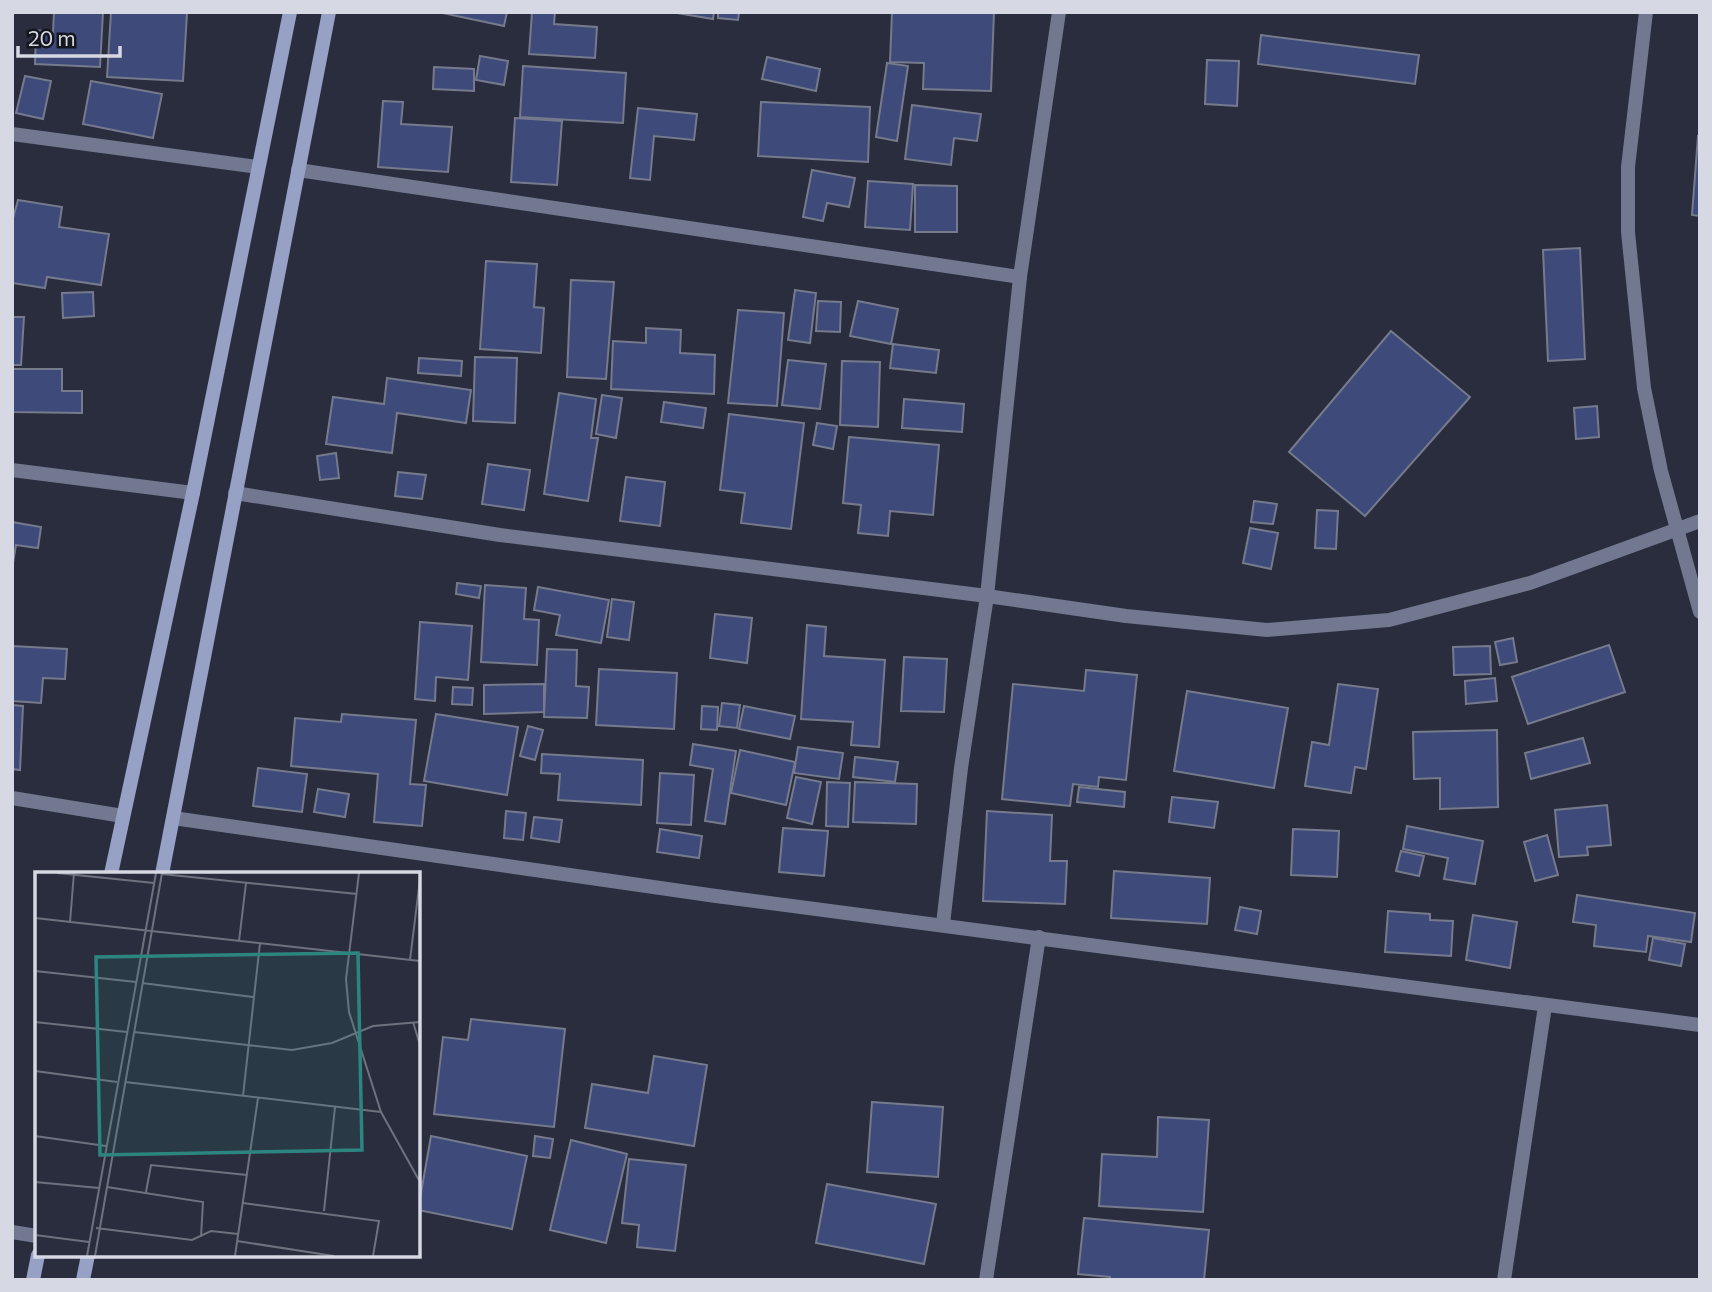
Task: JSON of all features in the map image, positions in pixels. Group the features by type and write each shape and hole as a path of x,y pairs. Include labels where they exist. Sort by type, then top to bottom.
{"street":[{"path":"111,872 193,493 290,12"},
{"path":"162,872 329,12"},
{"path":"943,923 961,768 987,596 1020,277 1059,12"},
{"path":"1646,12 1628,167 1628,232 1644,388 1676,530 1700,612"},
{"path":"12,134 258,167"},
{"path":"298,170 1020,277"},
{"path":"12,470 193,493"},
{"path":"235,493 500,535 1126,616 1267,630 1389,620 1530,583 1700,521"},
{"path":"12,798 123,816"},
{"path":"173,818 716,896 943,923 1700,1025"},
{"path":"986,1280 1039,937"},
{"path":"1504,1280 1545,1006"},
{"path":"12,1232 35,1236"},
{"path":"33,1280 38,1257"},
{"path":"83,1280 88,1257"}],"building":[{"path":"54,12 103,12 100,67 35,64 36,30 53,32"},
{"path":"111,12 187,13 183,81 107,77"},
{"path":"438,12 507,12 504,26"},
{"path":"532,12 555,12 554,24 597,27 595,58 529,54"},
{"path":"671,12 714,12 713,19"},
{"path":"718,12 739,12 738,20 718,18"},
{"path":"892,12 994,12 991,91 923,89 924,63 890,62"},
{"path":"1261,35 1419,55 1415,84 1258,64"},
{"path":"480,56 508,61 504,85 476,80"},
{"path":"767,57 820,69 816,91 762,79"},
{"path":"1207,60 1239,61 1237,106 1205,104"},
{"path":"887,63 908,66 897,141 876,137"},
{"path":"523,66 626,73 623,123 520,117"},
{"path":"434,67 474,69 474,91 433,89"},
{"path":"25,76 51,81 43,119 16,113"},
{"path":"91,81 162,94 153,138 83,124"},
{"path":"383,101 403,102 401,124 452,127 448,172 378,167"},
{"path":"761,102 870,107 868,162 758,156"},
{"path":"912,105 981,114 977,141 954,138 951,165 905,159"},
{"path":"638,108 697,114 694,140 654,136 650,180 630,178"},
{"path":"515,118 562,121 557,185 511,182"},
{"path":"1700,136 1700,216 1692,215"},
{"path":"812,170 855,178 849,207 827,203 823,221 803,217"},
{"path":"868,181 913,184 910,230 865,227"},
{"path":"915,185 957,186 957,232 915,232"},
{"path":"18,200 62,207 59,227 109,234 101,285 47,277 45,288 12,283 12,222"},
{"path":"1580,248 1585,359 1548,361 1543,250"},
{"path":"486,261 537,264 534,307 544,308 541,353 480,349"},
{"path":"571,280 614,282 606,379 567,377"},
{"path":"795,290 816,293 810,343 788,340"},
{"path":"93,292 94,316 63,318 62,293"},
{"path":"818,301 841,302 840,332 816,331"},
{"path":"858,301 898,309 891,344 850,336"},
{"path":"738,310 784,313 777,406 728,403"},
{"path":"12,317 24,317 21,365 12,365"},
{"path":"646,328 681,330 680,353 715,355 714,394 611,389 613,341 646,343"},
{"path":"1391,331 1470,397 1365,516 1289,452"},
{"path":"893,344 939,350 936,373 890,368"},
{"path":"475,357 517,358 515,423 473,421"},
{"path":"419,358 462,361 461,376 418,373"},
{"path":"788,360 826,364 820,409 782,405"},
{"path":"842,361 880,362 878,427 840,425"},
{"path":"12,369 62,369 62,391 82,391 82,413 12,412"},
{"path":"387,378 471,390 466,423 397,413 392,453 326,444 333,397 384,404"},
{"path":"559,393 596,399 591,438 598,438 588,501 544,494"},
{"path":"602,395 622,398 616,438 596,434"},
{"path":"904,399 964,404 962,432 902,428"},
{"path":"664,402 706,408 703,428 661,422"},
{"path":"1597,406 1599,437 1576,439 1574,408"},
{"path":"729,414 804,423 791,529 741,523 745,493 720,490"},
{"path":"817,423 837,426 833,449 813,445"},
{"path":"849,437 939,445 933,515 890,511 888,536 858,533 861,505 843,503"},
{"path":"336,453 339,478 320,480 317,456"},
{"path":"488,464 530,470 524,510 482,504"},
{"path":"398,472 426,475 422,499 395,496"},
{"path":"626,477 665,482 660,526 620,521"},
{"path":"1254,501 1277,504 1273,524 1251,522"},
{"path":"1317,510 1338,511 1336,549 1315,548"},
{"path":"12,522 41,527 38,548 16,545 12,569"},
{"path":"1250,528 1278,533 1271,569 1243,563"},
{"path":"457,583 481,586 479,598 456,594"},
{"path":"485,585 526,588 524,619 539,620 537,665 481,662"},
{"path":"538,587 609,600 601,643 556,635 560,615 534,610"},
{"path":"612,599 634,602 629,640 607,637"},
{"path":"715,614 752,618 747,663 710,658"},
{"path":"420,622 472,626 468,680 436,677 435,701 415,699"},
{"path":"807,625 826,627 824,656 885,660 879,747 851,745 853,722 801,719"},
{"path":"1513,638 1517,662 1500,665 1495,642"},
{"path":"1609,645 1625,692 1528,724 1512,677"},
{"path":"12,646 67,649 65,679 43,678 41,703 12,701"},
{"path":"1490,646 1491,674 1454,675 1453,647"},
{"path":"547,649 577,650 576,686 589,687 587,718 544,717"},
{"path":"904,657 947,659 944,712 901,711"},
{"path":"599,669 677,673 674,729 596,725"},
{"path":"1086,670 1137,675 1126,780 1099,777 1098,787 1073,784 1070,806 1002,799 1013,684 1084,691"},
{"path":"1495,678 1497,701 1466,704 1465,681"},
{"path":"544,684 544,712 484,714 484,685"},
{"path":"1338,684 1378,689 1366,769 1355,767 1351,793 1305,786 1312,742 1329,745"},
{"path":"453,687 473,688 472,705 452,704"},
{"path":"1187,691 1288,708 1274,788 1174,771"},
{"path":"722,703 740,705 737,728 719,726"},
{"path":"12,705 23,706 20,770 12,769"},
{"path":"702,706 718,707 717,730 701,729"},
{"path":"744,706 795,716 790,739 739,729"},
{"path":"342,714 416,720 410,784 426,785 422,826 374,822 378,774 291,766 295,718 341,722"},
{"path":"436,714 518,727 507,795 424,781"},
{"path":"528,726 543,730 535,760 520,756"},
{"path":"1497,730 1498,807 1440,809 1440,778 1414,779 1413,732"},
{"path":"1583,738 1590,763 1531,779 1525,753"},
{"path":"693,744 736,751 725,824 705,821 713,769 690,765"},
{"path":"798,747 843,753 839,779 794,773"},
{"path":"740,750 795,762 786,805 731,793"},
{"path":"542,754 643,760 641,805 558,800 560,774 541,773"},
{"path":"855,757 898,762 895,782 853,777"},
{"path":"258,768 307,774 302,812 253,806"},
{"path":"660,773 694,775 691,825 657,823"},
{"path":"796,777 821,782 812,824 787,818"},
{"path":"827,782 850,783 848,827 826,826"},
{"path":"855,782 917,784 916,824 853,822"},
{"path":"1079,787 1125,792 1124,807 1077,802"},
{"path":"318,789 349,794 345,817 314,812"},
{"path":"1172,797 1218,802 1214,828 1169,822"},
{"path":"1607,805 1611,845 1587,847 1588,855 1559,857 1555,810"},
{"path":"506,811 526,813 523,840 504,838"},
{"path":"987,811 1052,815 1050,861 1067,861 1065,904 983,901"},
{"path":"534,817 562,820 559,842 531,838"},
{"path":"1407,826 1483,841 1475,884 1444,879 1448,858 1403,849"},
{"path":"783,828 828,831 824,876 779,872"},
{"path":"660,829 702,836 699,858 657,852"},
{"path":"1293,829 1339,831 1337,877 1291,875"},
{"path":"1547,835 1558,875 1535,881 1524,842"},
{"path":"1401,851 1424,856 1419,876 1396,871"},
{"path":"1114,871 1210,878 1207,924 1111,918"},
{"path":"1577,895 1695,913 1691,942 1648,936 1646,952 1594,946 1596,925 1573,922"},
{"path":"1240,907 1261,911 1257,934 1235,930"},
{"path":"1388,911 1430,914 1430,920 1453,921 1451,956 1385,952"},
{"path":"1473,915 1517,922 1510,968 1466,960"},
{"path":"1653,938 1685,944 1681,966 1649,960"},
{"path":"471,1019 565,1029 554,1127 434,1114 443,1037 468,1040"},
{"path":"654,1056 707,1065 694,1146 585,1128 592,1084 648,1093"},
{"path":"872,1102 943,1107 938,1177 867,1172"},
{"path":"1158,1117 1209,1120 1203,1212 1099,1206 1102,1154 1157,1157"},
{"path":"431,1136 527,1156 512,1229 420,1210"},
{"path":"535,1136 553,1139 550,1158 533,1156"},
{"path":"571,1140 627,1154 606,1243 550,1230"},
{"path":"629,1159 686,1165 675,1251 637,1247 639,1225 622,1223"},
{"path":"827,1184 936,1204 924,1264 816,1243"},
{"path":"1084,1218 1209,1230 1204,1280 1110,1280 1110,1277 1078,1274"}]}
